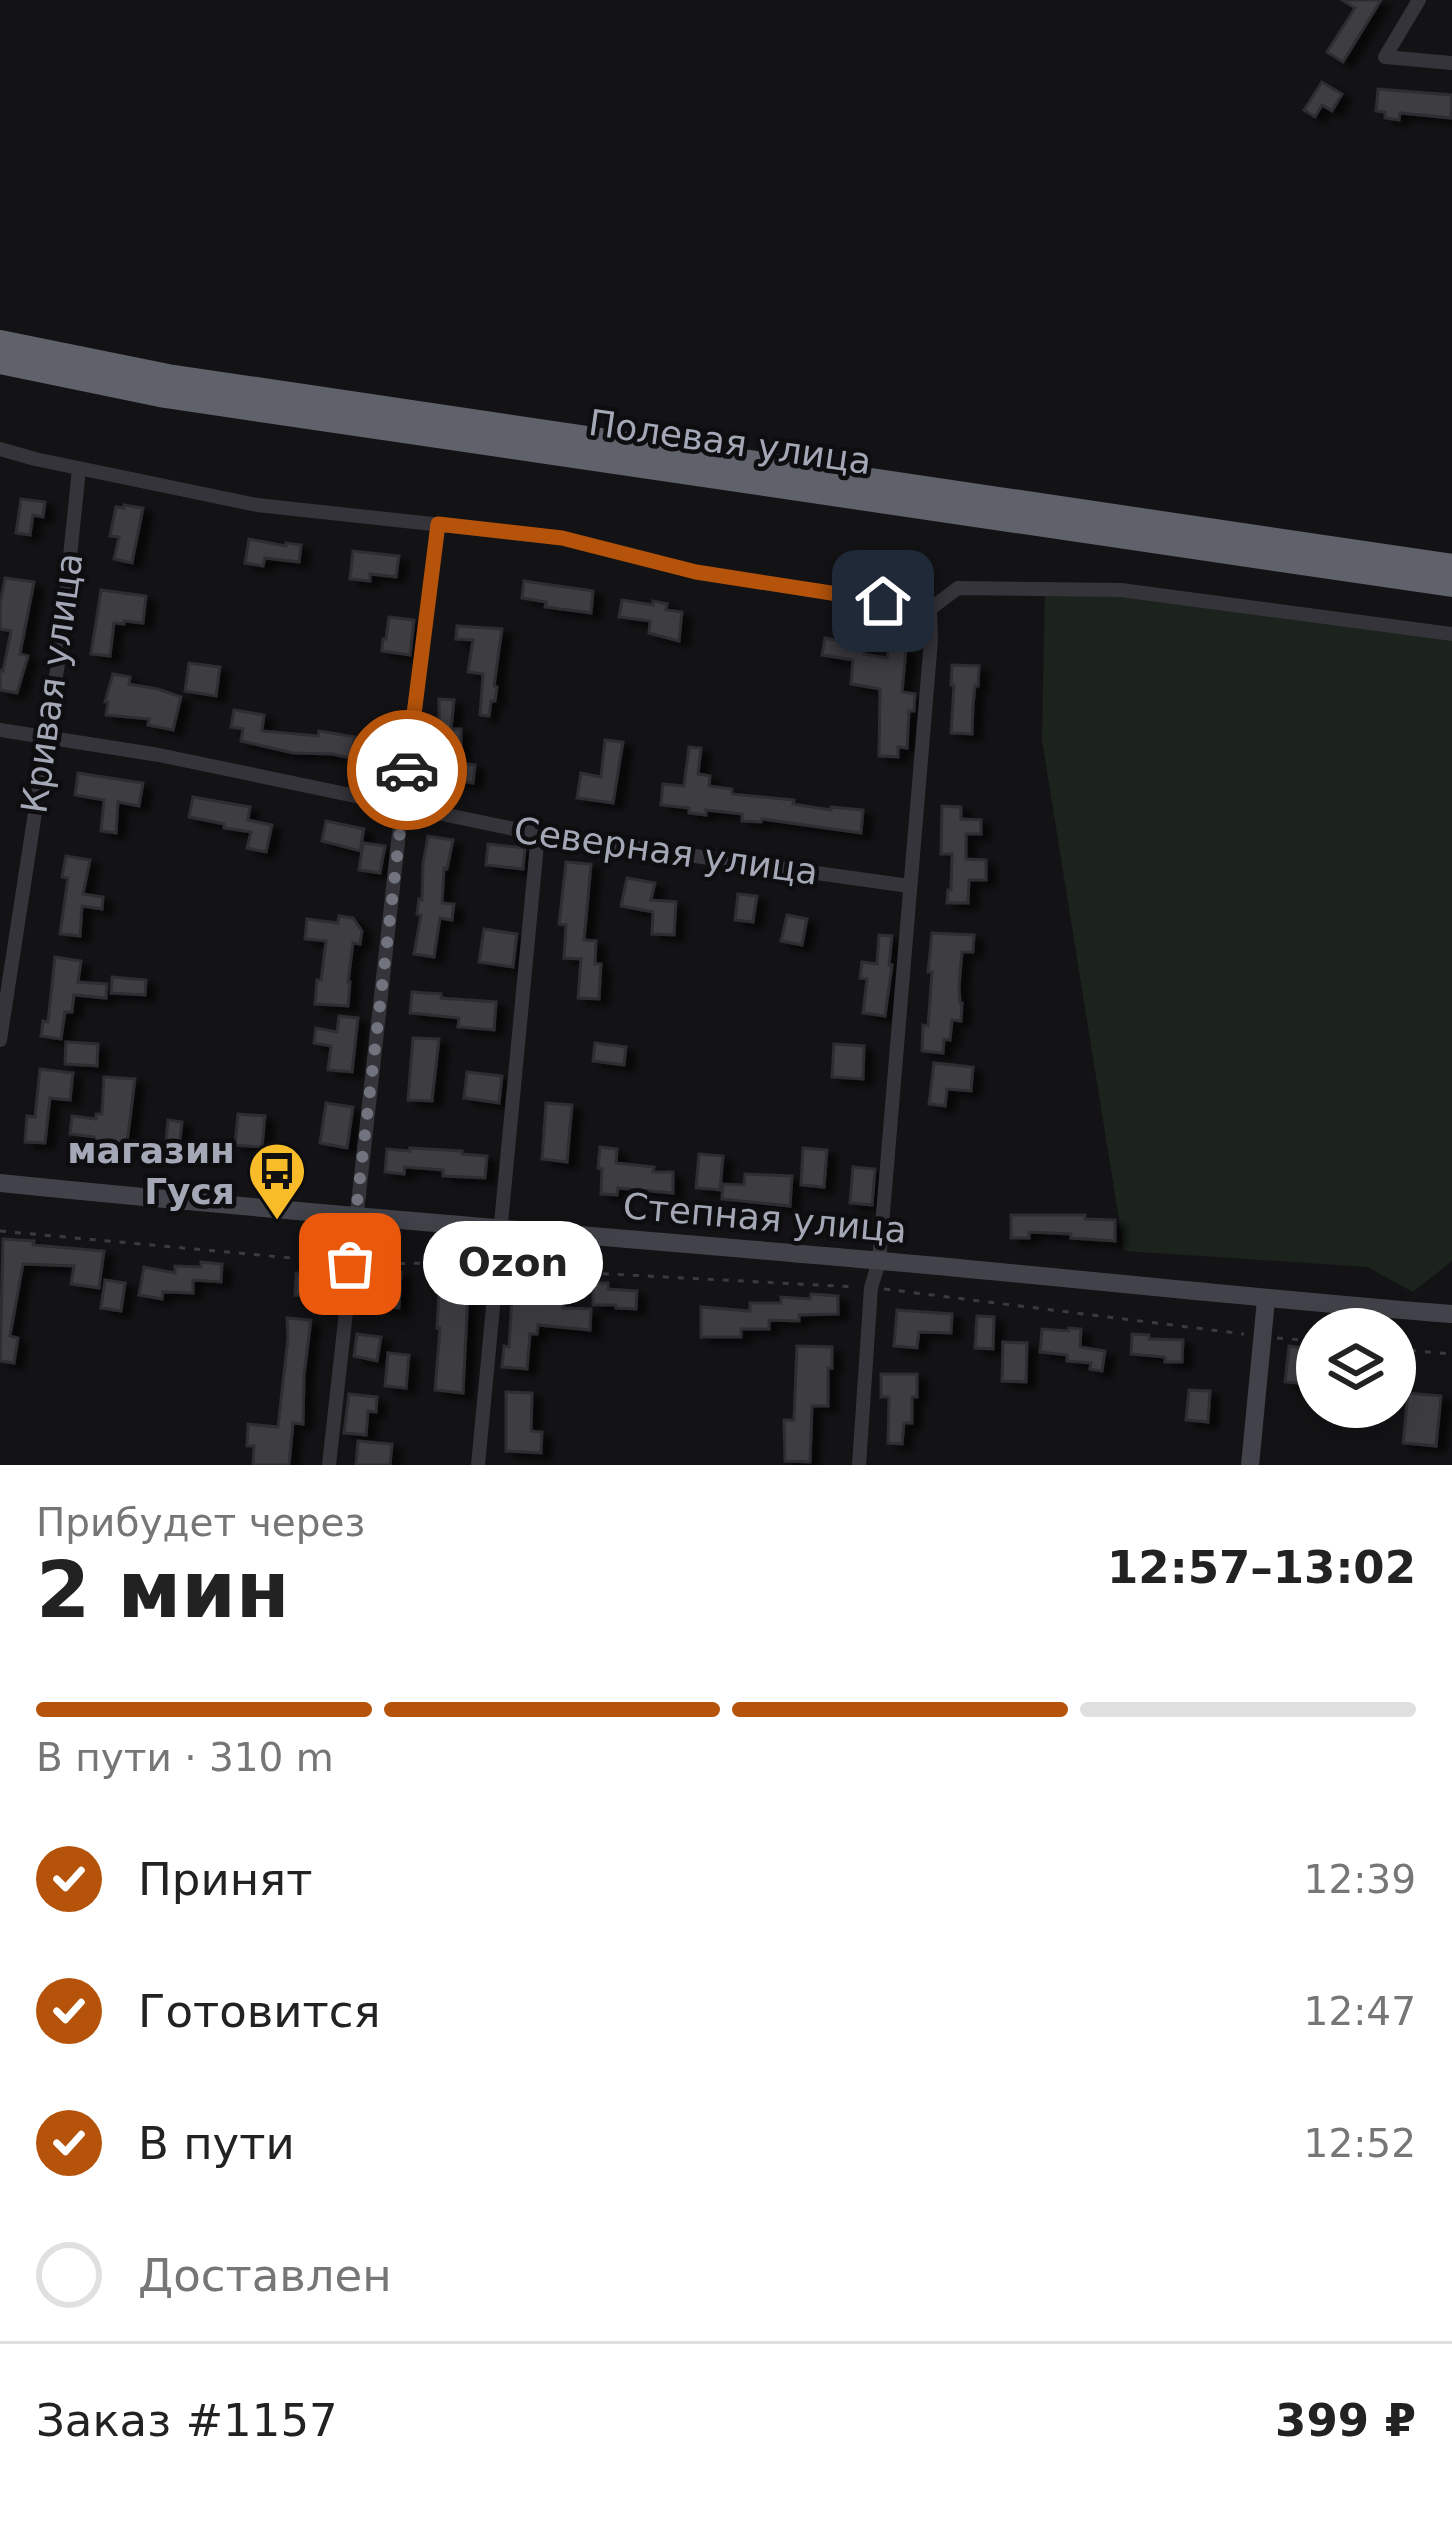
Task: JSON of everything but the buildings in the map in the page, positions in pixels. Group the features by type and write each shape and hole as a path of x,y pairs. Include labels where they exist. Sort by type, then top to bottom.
{"highway":[{"name":"Полевая улица","path":"0,342 168,376 1452,566"},
{"name":"Полевая улица","path":"0,362 165,396 1452,586"}],"main road":[{"name":"Степная улица","path":"0,1183 1452,1314"},
{"path":"1250,1465 1266,1300"}],"street":[{"path":"1419,0 1385,57 1452,63"},
{"path":"0,449 257,505 562,538 696,572 930,609 958,587 1121,590 1452,634"},
{"name":"Кривая улица","path":"0,1040 61,644 79,469"},
{"path":"329,1465 438,524"},
{"path":"859,1465 930,609"},
{"name":"Северная улица","path":"0,730 159,755 538,834 909,886"},
{"path":"478,1465 538,834"}],"path":[{"path":"0,1231 350,1264 438,1263 871,1288 1296,1340"},
{"path":"1416,1351 1452,1354"}],"shaded area":[{"path":"1045,582 1452,641 1452,1261 1413,1292 1367,1267 1124,1251 1042,740"}],"way so far":[{"path":"350,1264 407,770"}],"place":[{"name":"магазин Гуся","path":"277,1222"},
{"name":"Ozon","path":"350,1264"}],"route":[{"path":"407,770 438,524 562,538 696,572 883,601"}]}
